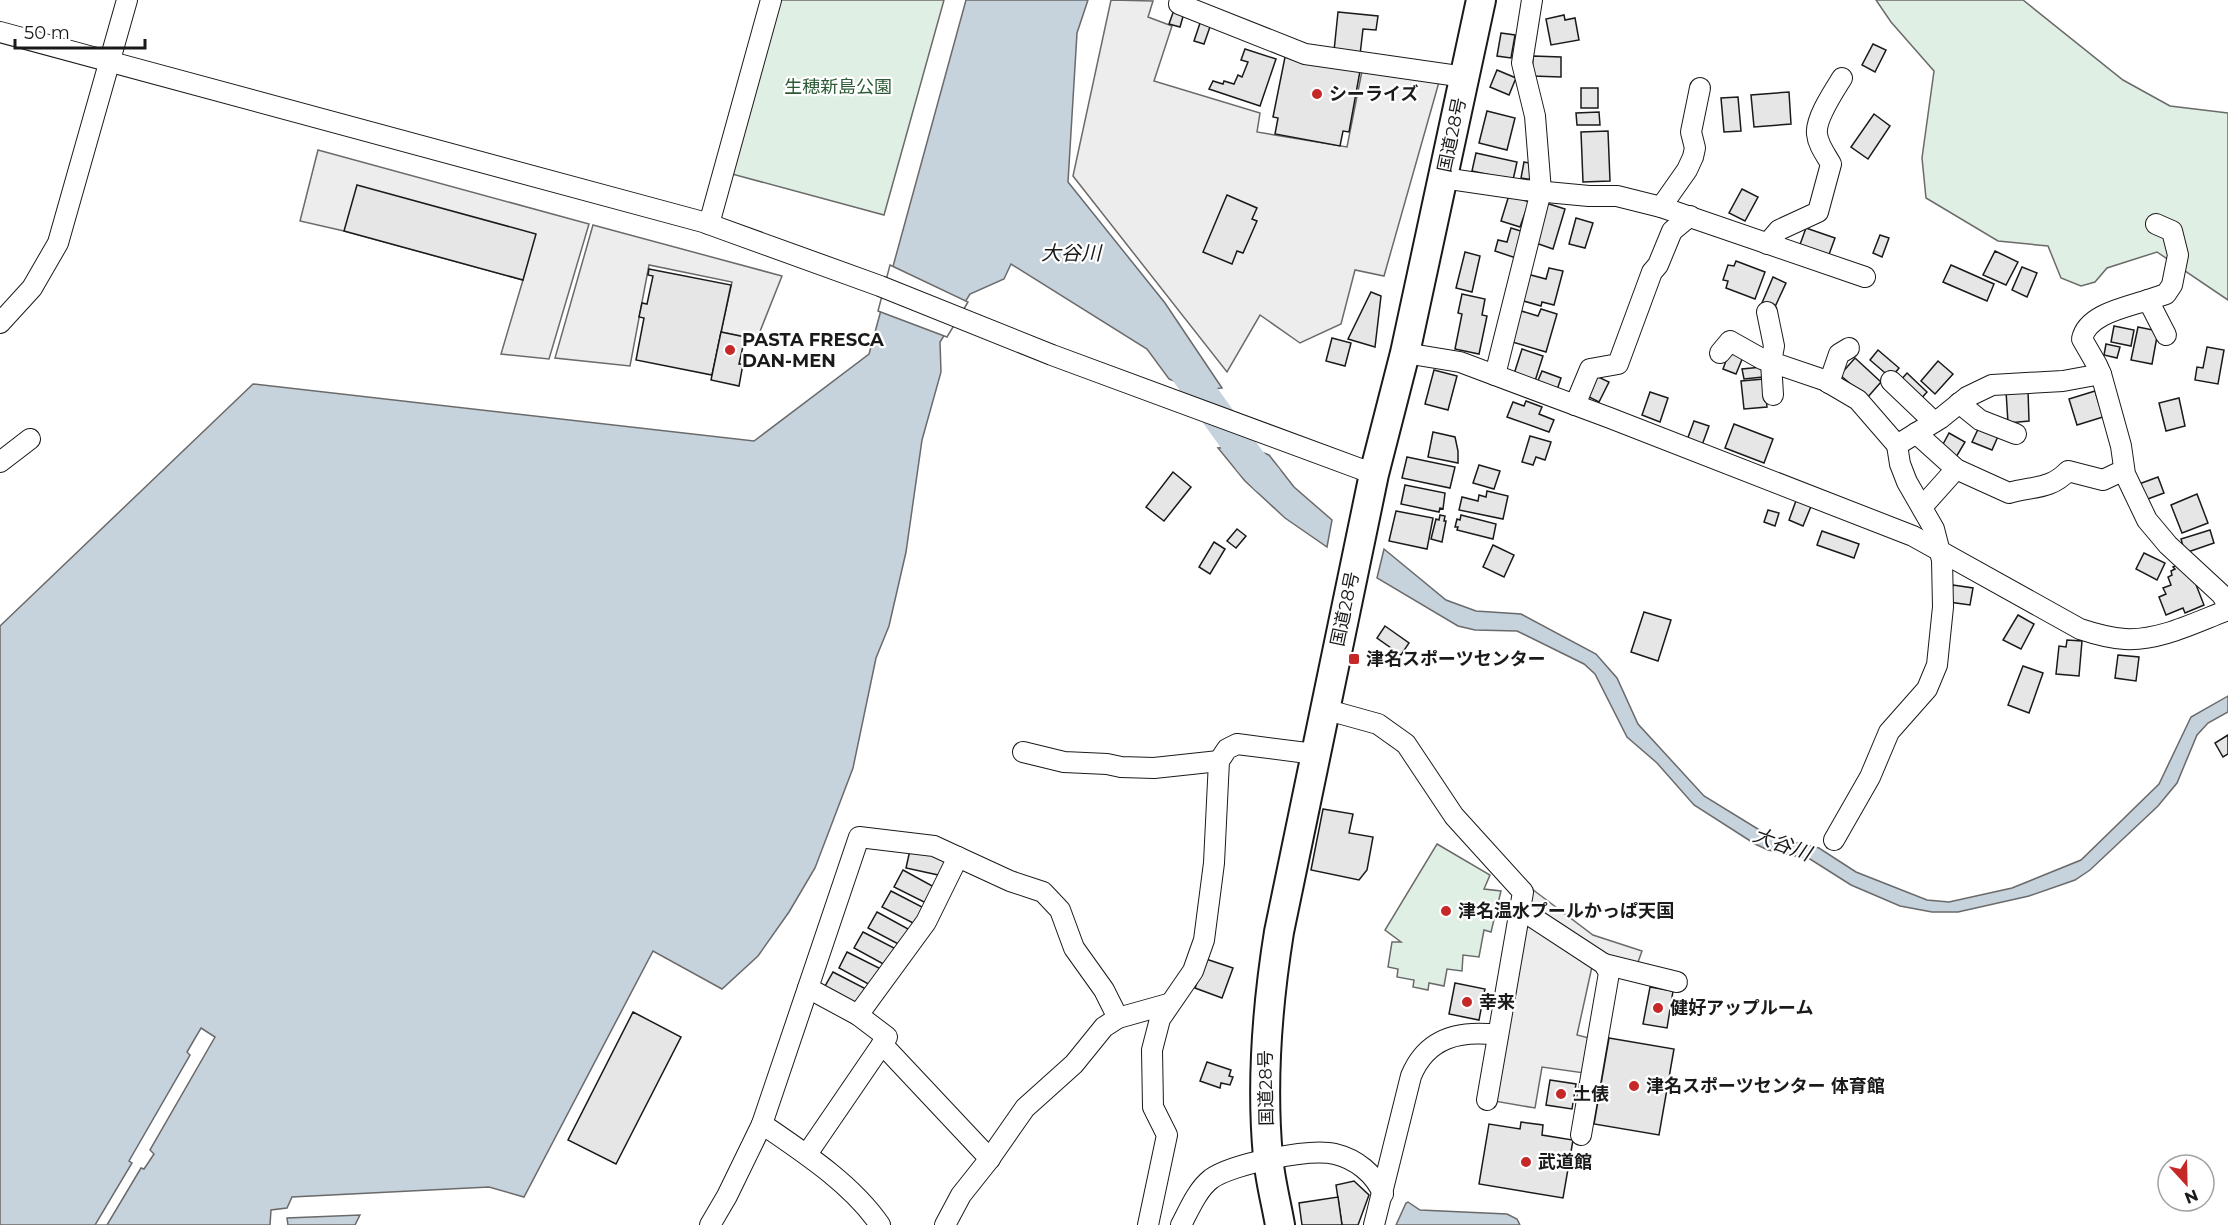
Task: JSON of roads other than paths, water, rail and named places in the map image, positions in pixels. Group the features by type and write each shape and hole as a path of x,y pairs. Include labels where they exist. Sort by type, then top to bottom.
{"highway":[{"name":"国道28号","path":"1280,1225 1268,1160 1264,1077 1270,990 1281,921 1374,474 1405,353 1481,0"}],"street":[{"path":"0,323 32,288 58,243 127,0"},
{"path":"710,224 771,0"},
{"path":"1495,375 1541,191 1535,116 1522,63 1532,0"},
{"path":"1175,1 1305,54 1465,77"},
{"path":"0,32 710,224 880,286 1040,350 1374,474"},
{"path":"1767,244 1779,230 1818,212 1831,164 1822,150 1816,133 1824,109 1842,78"},
{"path":"1661,207 1693,158 1695,148 1691,132 1700,88"},
{"path":"1443,178 1588,196 1617,196 1690,216 1865,277"},
{"path":"1575,405 1590,369 1618,364 1652,272 1658,265 1672,231 1690,216"},
{"path":"1405,353 1460,362 1913,536 2079,630 2127,640 2152,637 2228,608 2222,595 2168,545 2147,520 2135,498 2124,470 2121,446 2101,374 2082,339 2084,331 2097,319 2166,294 2172,285 2178,255 2172,231 2156,224"},
{"path":"2148,300 2166,334"},
{"path":"1767,312 1774,346 1771,362 1773,395"},
{"path":"1720,353 1730,341 1771,362 1829,383 1858,400 1897,445 1900,464 1907,482 1934,530 1942,560 1944,607 1937,665 1927,689 1889,732 1870,777 1834,840"},
{"path":"1829,383 1839,354 1849,348"},
{"path":"1897,445 1934,422 1967,397 1992,384 2063,381 2101,374"},
{"path":"1891,381 1934,422"},
{"path":"1959,403 1980,420 2016,434"},
{"path":"1916,433 1956,470 2009,493 2024,488 2048,485 2058,481 2068,471 2103,480 2124,470"},
{"path":"0,462 30,439"},
{"path":"1922,507 1956,470"},
{"path":"1324,709 1378,724 1406,744 1454,816 1521,900 1604,964 1610,973 1581,1135"},
{"path":"1148,1225 1167,1135 1153,1107 1152,1050 1160,1019 1168,1004 1193,971 1204,940 1214,863 1219,761 1227,749 1237,744 1315,754"},
{"path":"1023,752 1064,762 1107,764 1121,768 1154,768 1219,761"},
{"path":"710,1225 727,1196 762,1124 859,837 933,846 1010,881 1043,892 1060,910 1074,948 1104,990 1118,1018"},
{"path":"858,1016 926,922 958,857"},
{"path":"1487,1100 1521,900"},
{"path":"1604,964 1677,982"},
{"path":"807,1154 887,1037 858,1016 808,988"},
{"path":"945,1225 961,1195 990,1159 1025,1108 1074,1064 1104,1028 1118,1018 1168,1004"},
{"path":"1374,1225 1411,1076 1417,1062 1427,1049 1441,1041 1478,1032 1498,1035"},
{"path":"882,1044 990,1159"},
{"path":"762,1124 807,1154 869,1208 880,1225"},
{"path":"1181,1225 1201,1189 1211,1180 1242,1166 1309,1153 1337,1155 1364,1168 1376,1180 1383,1194"}],"water":[{"path":"966,0 1088,0 1077,33 1068,182 1165,303 1222,388 1198,391 1169,379 1147,349 1011,264 1004,279 970,294 940,342 941,372 922,440 906,552 889,626 876,658 853,768 815,868 789,912 758,956 722,989 653,951 524,1197 489,1187 292,1197 287,1208 271,1210 270,1225 0,1225 0,626 253,384 754,441 869,354"},
{"path":"1245,446 1269,455 1294,487 1332,520 1327,547 1285,518 1245,481 1218,448"},
{"name":"大谷川","path":"1384,549 1446,600 1476,611 1521,614 1596,654 1617,678 1638,724 1704,796 1766,834 1819,848 1856,872 1927,900 1949,902 2012,888 2081,860 2159,784 2191,717 2228,696 2228,712 2208,723 2197,735 2177,783 2158,806 2090,870 2075,880 2029,896 1958,912 1932,912 1900,906 1851,885 1810,859 1768,850 1755,844 1694,805 1657,763 1627,737 1595,674 1584,664 1517,631 1475,630 1458,626 1377,578"},
{"path":"1408,1202 1420,1210 1507,1214 1517,1219 1520,1225 1396,1225"},
{"path":"360,1215 355,1225 288,1225 287,1218"}],"waterway":[{"name":"大谷川","path":"1174,355 1250,461 1266,478"}],"place":[{"name":"シーライズ","path":"1317,94"},
{"name":"PASTA FRESCA DAN-MEN","path":"730,350"},
{"name":"津名スポーツセンター","path":"1354,659"},
{"name":"津名温水プールかっぱ天国","path":"1446,911"},
{"name":"幸来","path":"1467,1002"},
{"name":"健好アップルーム","path":"1658,1008"},
{"name":"津名スポーツセンター 体育館","path":"1634,1086"},
{"name":"土俵","path":"1561,1094"},
{"name":"武道館","path":"1526,1162"}],"park label":[{"name":"生穂新島公園","path":"838,87"}]}
